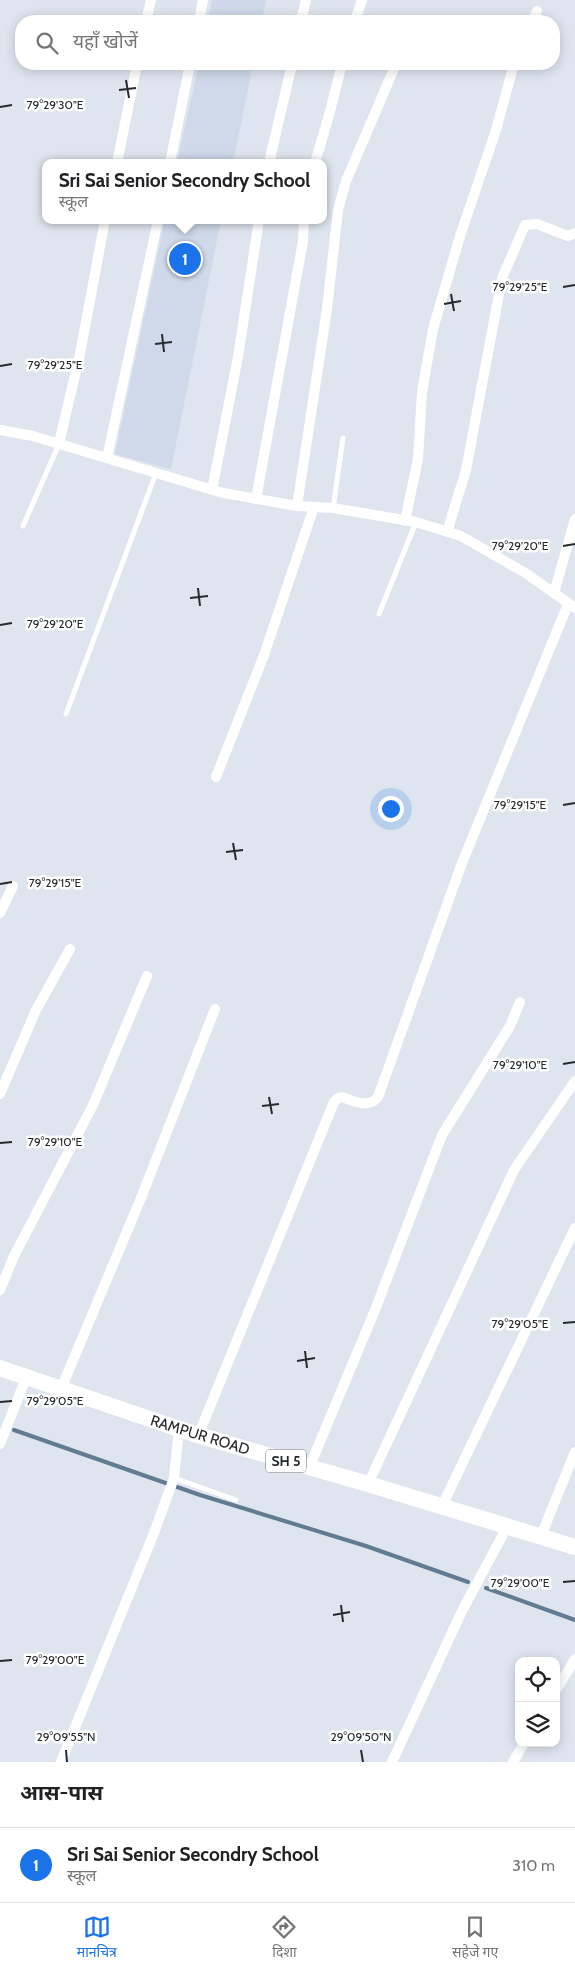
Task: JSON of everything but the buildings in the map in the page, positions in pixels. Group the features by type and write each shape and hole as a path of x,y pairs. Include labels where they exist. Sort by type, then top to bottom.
{"main road":[{"name":"RAMPUR ROAD","path":"0,1368 198,1436 368,1484 575,1547"}],"street":[{"path":"147,15 151,0"},
{"path":"200,15 203,0"},
{"path":"302,15 306,0"},
{"path":"357,15 362,0"},
{"path":"118,159 136,70"},
{"path":"171,159 189,70"},
{"path":"270,159 291,70"},
{"path":"316,159 330,116 341,70"},
{"path":"297,506 327,309 338,210 346,181 393,70"},
{"path":"410,522 418,459 422,392 433,330 460,236 496,130 512,70"},
{"path":"59,443 80,354 105,224"},
{"path":"107,458 157,224"},
{"path":"212,490 238,357 258,224"},
{"path":"256,499 303,241 304,224"},
{"path":"448,532 466,470 502,278 525,225 537,224 568,236 575,233"},
{"path":"0,430 59,443 212,490 297,506 333,508 410,522 448,532 470,540 527,574 572,606 462,863 378,1097 373,1102 366,1104 342,1098 338,1098 334,1102 198,1436"},
{"path":"216,777 264,655 314,507"},
{"path":"554,594 575,519"},
{"path":"0,913 13,886"},
{"path":"0,1094 36,1010 70,949"},
{"path":"0,1290 14,1256 93,1105 147,976"},
{"path":"309,1468 375,1310 442,1135 510,1026 520,1002"},
{"path":"61,1389 141,1198 214,1009"},
{"path":"368,1484 514,1170 575,1081"},
{"path":"442,1506 575,1228"},
{"path":"0,1444 26,1378"},
{"path":"61,1762 154,1534 174,1479 179,1429"},
{"path":"541,1536 575,1452"},
{"path":"392,1762 462,1611 507,1527"},
{"path":"560,1683 575,1659"},
{"path":"513,1762 522,1747"}],"lane":[{"path":"333,508 343,438"},
{"path":"23,526 59,443"},
{"path":"66,714 156,473"},
{"path":"379,614 410,522"},
{"path":"174,1479 236,1500"}],"shaded area":[{"path":"212,0 266,0 263,15 209,15"},
{"path":"198,70 252,70 234,159 178,159"},
{"path":"164,224 220,224 171,469 115,454"}],"waterway":[{"path":"14,1430 200,1495 366,1546 468,1582"},
{"path":"486,1588 575,1620"}],"place":[{"name":"Sri Sai Senior Secondry School","path":"185,259"}]}
